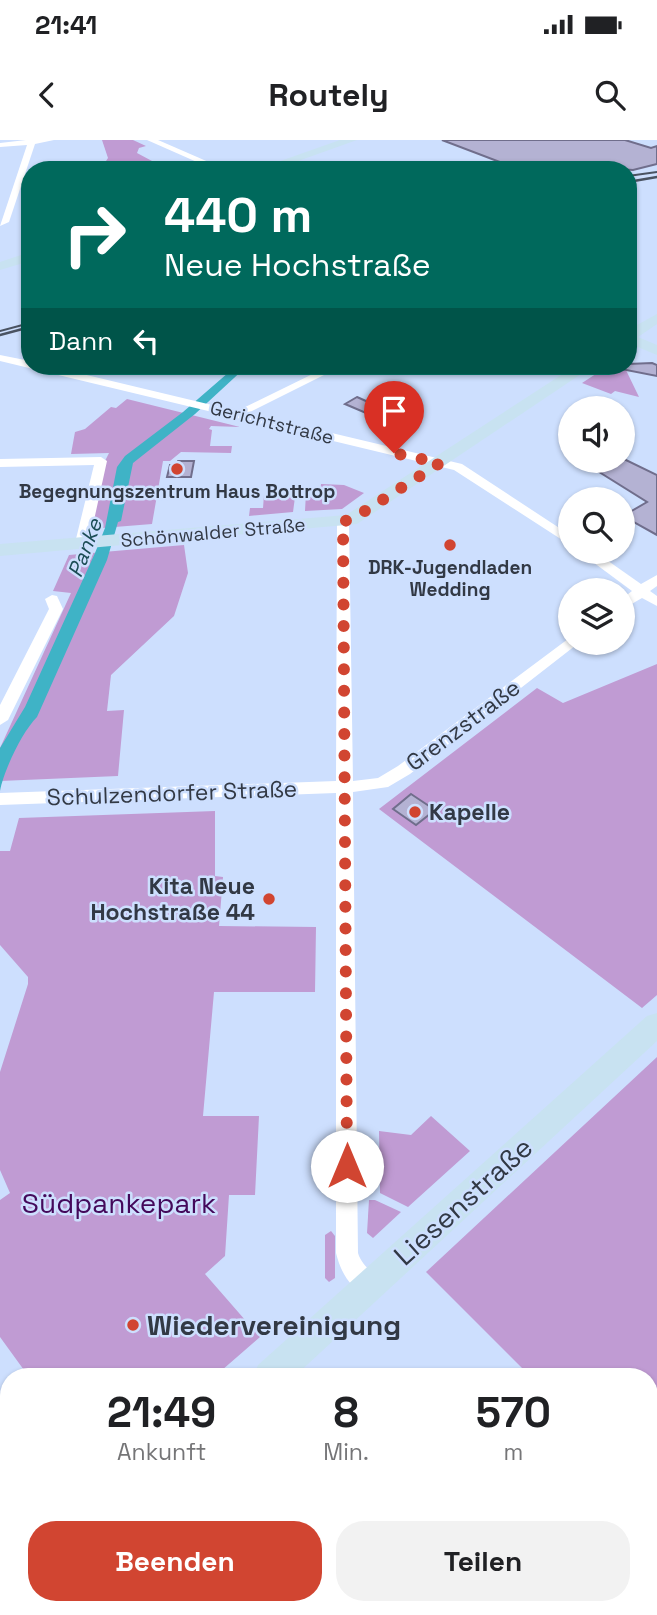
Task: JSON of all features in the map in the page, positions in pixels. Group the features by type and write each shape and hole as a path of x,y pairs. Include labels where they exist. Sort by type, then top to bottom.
{"street":[{"path":"0,145 50,140"},
{"path":"151,140 201,161"},
{"path":"25,161 32,142"},
{"path":"291,161 355,142"},
{"path":"306,161 355,142"},
{"path":"2,222 21,171"},
{"path":"0,257 21,251"},
{"path":"0,266 21,259"},
{"path":"637,331 657,318"},
{"path":"637,341 657,350"},
{"path":"0,358 21,362"},
{"name":"Gerichtstraße","path":"75,375 458,467 558,533"},
{"path":"240,414 319,375"},
{"path":"370,1286 351,1268 347,1253 343,521 351,520 572,375"},
{"path":"0,463 101,461 89,542"},
{"name":"Schönwalder Straße","path":"0,550 343,521"},
{"path":"604,564 657,602"},
{"path":"635,596 657,579"},
{"path":"0,720 56,609 52,599"},
{"name":"Grenzstraße","path":"344,786 372,785 394,777 558,653"},
{"name":"Schulzendorfer Straße","path":"2,799 344,786"},
{"name":"Liesenstraße","path":"280,1368 657,1024"}],"green space":[{"path":"102,140 133,140 146,146 139,148 137,153 152,161 106,161 108,158"},
{"path":"594,375 628,375 639,397 615,391 611,394 582,383"},
{"path":"127,399 240,427 211,426 209,429 212,430 210,446 232,446 231,453 181,452 170,461 163,461 152,524 90,529 109,453 71,454 75,432 85,429 111,407 116,408"},
{"path":"321,484 344,485 364,493 342,509 305,511 306,493 309,493 309,497 320,497"},
{"path":"264,495 295,497 293,512 249,516 250,508 263,508"},
{"path":"184,545 188,573 174,616 111,675 107,711 124,710 118,776 0,781 0,748 71,593 53,591 69,555"},
{"path":"657,664 657,995 642,1008 379,809 537,688 563,703"},
{"name":"Südpankepark","path":"215,811 215,876 223,877 219,926 316,927 315,992 214,992 203,1116 259,1116 255,1195 229,1195 225,1256 205,1274 260,1337 224,1368 22,1368 0,1337 0,1200 10,1193 0,1170 0,1072 28,977 0,945 0,851 10,851 19,818"},
{"path":"657,1057 657,1368 522,1368 426,1272"},
{"path":"431,1116 470,1151 408,1207 380,1193 379,1131 411,1135"},
{"path":"369,1200 375,1200 401,1212 373,1238 367,1233"},
{"path":"331,1231 335,1236 335,1278 329,1282 325,1278 325,1235"}],"shaded area":[{"path":"226,375 237,375 195,414 133,463 121,521 118,522 107,560 37,717 14,752 0,791 0,748 25,707 95,553 105,528 117,467 125,456"}],"building":[{"path":"442,140 625,140 651,148 657,146 657,164 637,169 637,161 497,161"},
{"path":"637,364 657,365 657,376 637,372"},
{"path":"357,397 406,418 394,425 345,404"},
{"name":"Begegnungszentrum Haus Bottrop","path":"178,461 194,461 191,477 167,477 170,465 177,465"},
{"path":"635,464 657,475 657,535 635,523 635,509 647,502 635,494 635,487 623,487 601,473 635,473"},
{"name":"Kapelle","path":"411,794 435,810 416,825 393,809"}],"tram line":[{"path":"637,175 657,172"},
{"path":"0,331 21,325"}],"railway":[{"path":"637,180 657,177"},
{"path":"0,335 21,329"}],"place":[{"name":"Begegnungszentrum Haus Bottrop","path":"177,469"},
{"name":"DRK-Jugendladen Wedding","path":"450,545"},
{"name":"Kapelle","path":"415,812"},
{"name":"Kita Neue Hochstraße 44","path":"269,899"},
{"name":"Wiedervereinigung","path":"133,1325"}],"route":[{"path":"347,1166 343,521 351,520 440,463 394,453"}],"water label":[{"name":"Panke","path":"85,548"}]}
